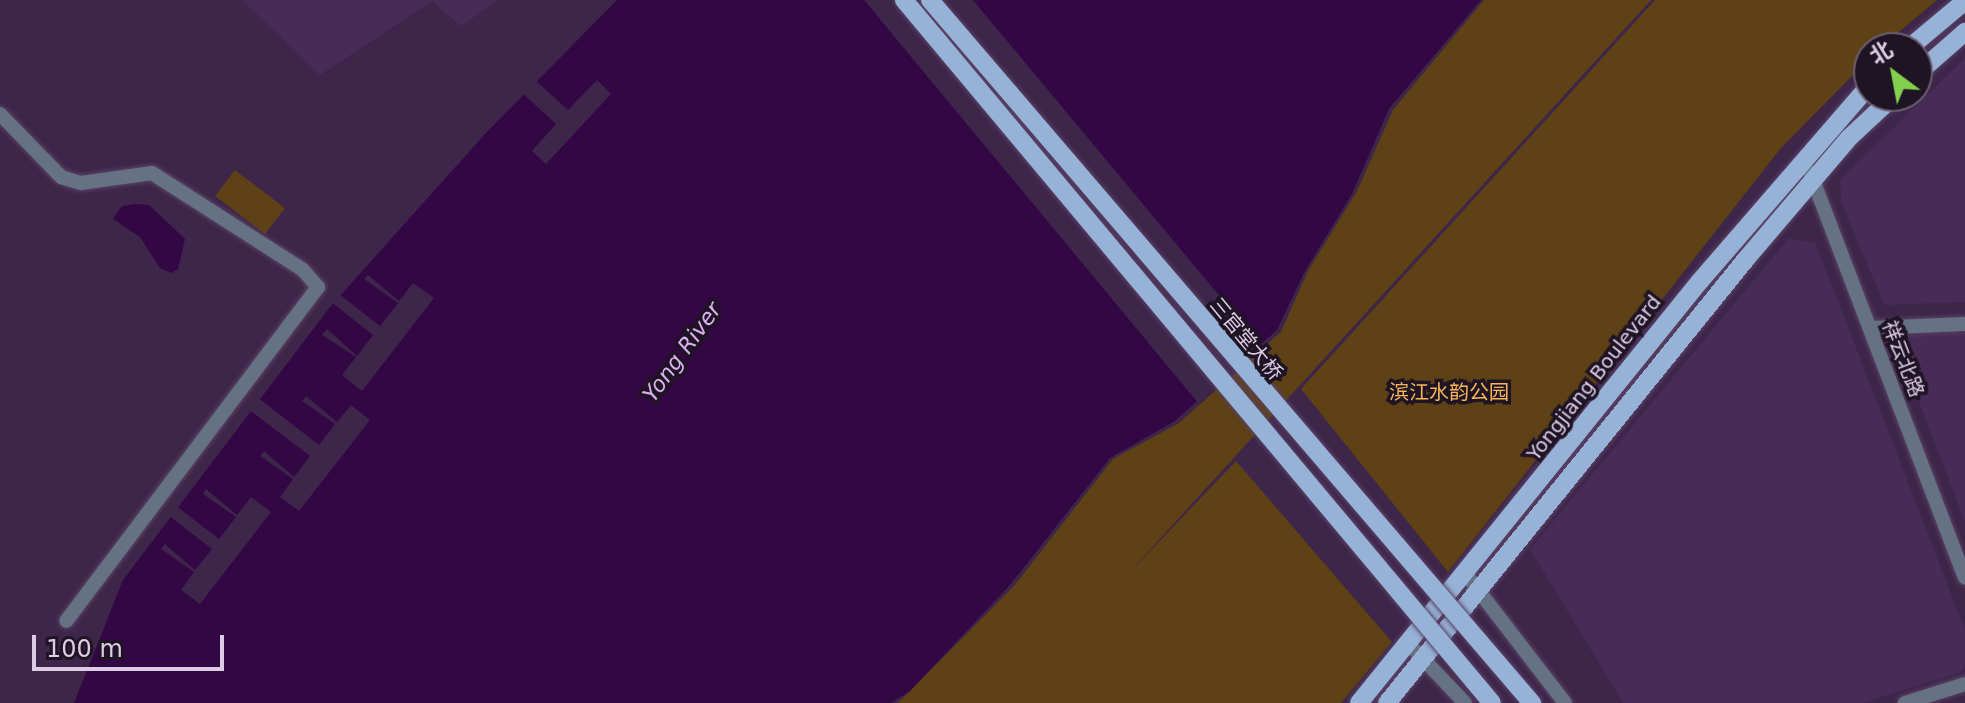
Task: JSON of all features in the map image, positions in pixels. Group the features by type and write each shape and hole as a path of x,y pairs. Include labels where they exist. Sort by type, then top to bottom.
{"main road":[{"path":"904,0 1492,703"},
{"name":"三官堂大桥","path":"930,0 1532,703"},
{"path":"1928,32 1965,1"},
{"path":"1933,60 1965,32"},
{"name":"Yongjiang Boulevard","path":"1359,703 1804,156 1853,103"},
{"path":"1387,703 1813,181 1879,112"}],"street":[{"path":"0,114 61,177 81,183 152,173 303,270 318,287 66,621"},
{"name":"祥云北路","path":"1804,156 1965,577"},
{"path":"1870,328 1965,324"},
{"path":"1465,573 1565,703"},
{"path":"1407,642 1425,657 1465,703"},
{"path":"1905,703 1965,684"}],"shaded area":[{"path":"242,0 498,0 461,26 432,1 320,75"},
{"path":"1965,58 1965,302 1884,305 1841,201 1840,180 1910,112 1933,112 1933,89"},
{"path":"1789,238 1816,244 1965,630 1965,665 1961,672 1863,703 1623,703 1530,549"},
{"path":"1965,333 1965,522 1894,336"}],"green space":[{"path":"1484,0 1651,0 1127,575 1236,461 1392,642 1341,703 898,703 1014,586 1113,459 1179,423 1281,332 1308,271 1357,191 1393,110"},
{"name":"滨江水韵公园","path":"1655,0 1937,0 1899,32 1853,32 1853,75 1781,148 1448,572 1301,389"},
{"path":"235,170 285,208 265,234 215,196"}],"water":[{"name":"Yong River","path":"617,0 1481,0 1389,109 1352,194 1305,271 1277,330 1175,421 1110,458 1010,585 910,691 891,703 74,703 123,580 330,307 485,134"},
{"path":"149,205 185,239 178,269 171,273 160,268 140,237 113,219 122,206"}],"pier":[{"path":"864,0 973,0 1263,348 1199,404"},
{"path":"534,79 568,110 597,80 611,94 546,164 532,151 556,124 521,92"},
{"path":"368,275 399,301 413,283 434,298 362,391 342,375 356,357 322,335 327,329 357,356 373,335 330,301 338,293 380,326 398,303 364,279"},
{"path":"306,396 337,422 351,405 370,420 299,511 280,497 293,479 260,456 264,451 294,477 310,456 248,409 257,397 319,445 335,424 302,401"},
{"path":"206,489 237,515 251,497 271,512 200,604 181,590 194,572 161,549 165,544 195,570 212,549 168,515 175,505 219,539 236,517 203,494"}]}
